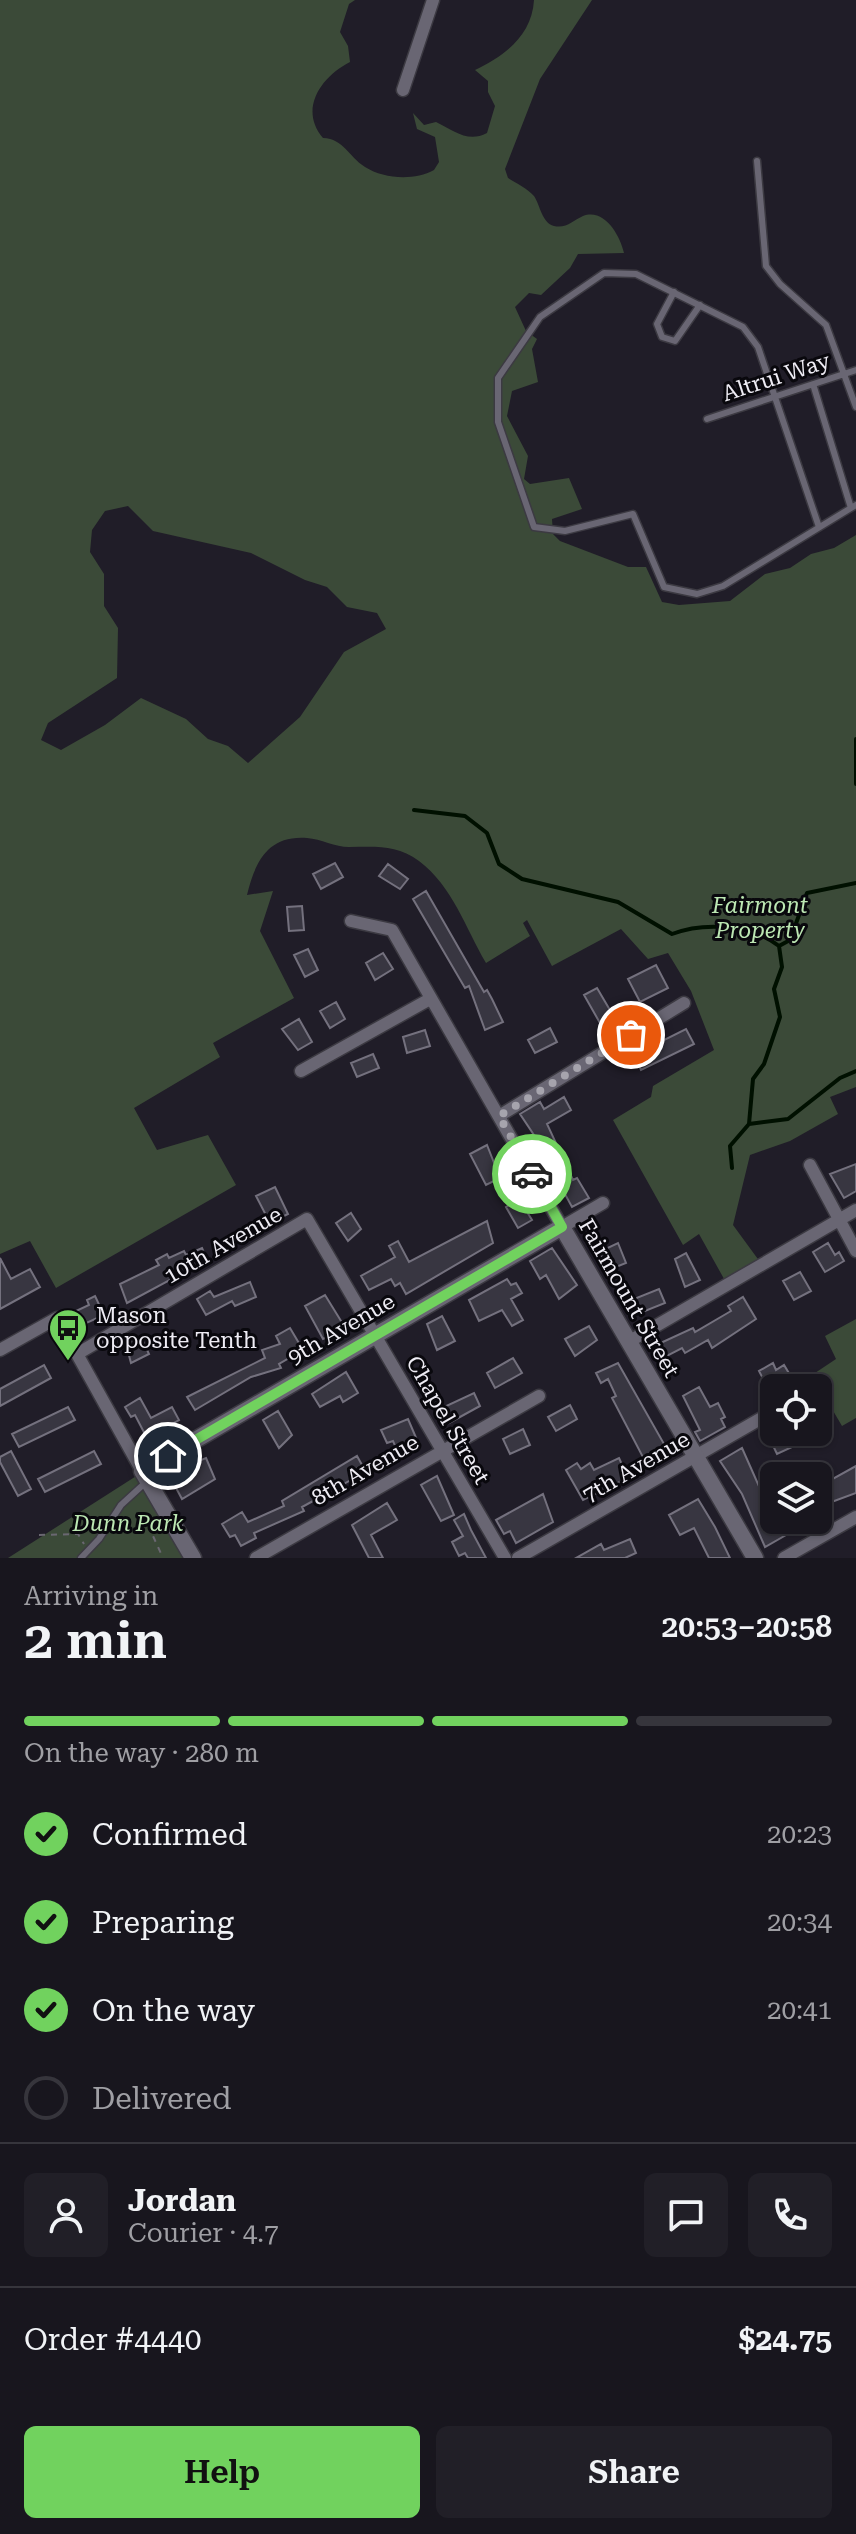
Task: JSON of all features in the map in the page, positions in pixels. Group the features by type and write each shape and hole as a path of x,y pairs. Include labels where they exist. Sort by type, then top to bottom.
{"street":[{"path":"403,90 433,0"},
{"name":"Fairmount Street","path":"351,921 392,930 755,1558"},
{"path":"301,1071 430,999"},
{"path":"499,1116 684,1003"},
{"path":"810,1165 856,1251"},
{"name":"9th Avenue","path":"145,1476 375,1334 603,1203"},
{"path":"630,1341 856,1210"},
{"name":"Chapel Street","path":"307,1219 505,1558"},
{"name":"10th Avenue","path":"77,1354 307,1219"},
{"path":"0,1350 57,1318 193,1558"},
{"name":"8th Avenue","path":"256,1558 539,1396"},
{"name":"7th Avenue","path":"518,1558 760,1419"},
{"path":"784,1558 856,1517"}],"lane":[{"path":"757,161 766,266 780,284 826,325 856,407"},
{"path":"813,384 854,506 723,586 697,594 664,587 633,514 565,531 534,527 498,422 498,378 540,317 604,273 636,274 743,327 758,347 819,527"},
{"path":"674,292 657,324 662,337 675,341 700,305"},
{"name":"Altrui Way","path":"707,419 856,370"},
{"path":"81,1558 145,1476"}],"path":[{"path":"162,1523 153,1531 153,1536 163,1558"},
{"path":"39,1535 78,1534 89,1551"}],"green space":[{"name":"Fairmont Property","path":"0,0 355,0 349,4 340,32 348,46 350,62 323,85 313,105 313,116 323,138 336,141 365,167 399,177 426,174 434,170 439,162 435,137 417,129 413,113 424,125 436,122 474,137 487,133 495,106 488,92 488,81 475,70 515,43 528,24 534,0 592,0 540,79 505,169 508,178 534,196 550,224 562,226 583,216 598,216 615,232 624,253 578,254 570,268 541,295 529,293 515,307 526,331 537,339 532,349 538,382 512,391 507,416 528,456 524,479 530,484 569,478 582,509 552,519 553,534 560,541 628,567 646,567 662,602 679,605 730,601 765,574 790,568 811,554 834,548 856,535 856,1087 830,1097 838,1114 790,1141 750,1155 733,1225 763,1266 728,1286 699,1234 683,1245 613,1120 651,1097 653,1086 714,1050 691,991 668,953 648,959 621,929 552,966 527,920 523,923 530,936 486,963 450,895 419,861 394,849 344,847 293,838 282,841 265,853 254,872 247,895 273,891 260,931 294,998 213,1043 220,1057 134,1108 157,1150 208,1135 236,1185 56,1288 30,1241 0,1254","holes":["128,506 153,531 251,553 305,580 327,587 347,607 377,613 386,629 344,652 300,717 248,763 228,746 208,739 186,719 141,698 105,725 61,750 41,740 48,723 117,678 118,628 104,606 104,574 90,552 92,530 105,511"]},
{"path":"856,1319 856,1418 842,1426 832,1409 832,1374 814,1374 836,1359 825,1336"},
{"name":"Dunn Park","path":"141,1473 189,1558 8,1558"}],"building":[{"path":"335,863 343,877 321,889 313,874"},
{"path":"388,864 408,879 400,889 379,876"},
{"path":"426,891 484,992 487,990 503,1022 485,1030 469,986 465,988 413,899"},
{"path":"302,906 304,930 289,931 287,907"},
{"path":"308,949 318,970 305,977 294,955"},
{"path":"383,953 393,969 375,980 366,963"},
{"path":"656,965 668,988 640,1002 628,979"},
{"path":"597,988 617,1022 604,1030 584,995"},
{"path":"336,1002 345,1019 330,1028 320,1011"},
{"path":"299,1019 312,1042 298,1050 282,1029"},
{"path":"550,1028 557,1042 535,1053 528,1040"},
{"path":"686,1029 694,1044 641,1070 634,1055"},
{"path":"425,1030 430,1046 407,1053 403,1037"},
{"path":"373,1054 379,1068 357,1077 351,1063"},
{"path":"564,1097 571,1110 547,1124 573,1180 577,1178 589,1198 572,1207 547,1160 550,1159 520,1114 540,1102 544,1109"},
{"path":"487,1145 500,1178 486,1185 470,1154"},
{"path":"856,1164 856,1191 844,1198 830,1174"},
{"path":"275,1187 288,1214 270,1223 256,1196"},
{"path":"519,1199 532,1220 518,1228 506,1207"},
{"path":"351,1213 361,1229 348,1241 336,1223"},
{"path":"487,1221 493,1243 406,1294 400,1283 395,1286 391,1279 369,1290 361,1276 395,1257 389,1246 398,1241 409,1262"},
{"path":"618,1243 626,1263 611,1269 609,1264 605,1266 599,1252"},
{"path":"828,1243 835,1255 839,1252 844,1261 825,1272 813,1252"},
{"path":"202,1248 207,1260 127,1303 120,1284 159,1265 156,1260 167,1254 169,1258"},
{"path":"552,1248 577,1285 559,1299 546,1275 540,1279 530,1261"},
{"path":"686,1253 700,1280 685,1287 675,1259"},
{"path":"0,1258 11,1279 30,1269 40,1287 0,1309"},
{"path":"800,1272 811,1291 794,1300 783,1281"},
{"path":"507,1279 511,1285 516,1283 522,1293 511,1299 523,1320 512,1326 502,1310 479,1321 469,1300"},
{"path":"250,1282 256,1297 235,1306 232,1301 206,1315 197,1299 210,1291 214,1297"},
{"path":"659,1289 665,1303 640,1313 634,1299"},
{"path":"325,1295 346,1329 323,1339 305,1306"},
{"path":"95,1296 104,1315 82,1325 76,1311 89,1305 87,1300"},
{"path":"743,1297 756,1319 712,1348 708,1340 685,1353 682,1348 661,1359 654,1346 693,1328 695,1332 731,1311 728,1306"},
{"path":"442,1316 455,1341 437,1350 427,1324"},
{"path":"589,1326 597,1340 575,1356 565,1339"},
{"path":"290,1328 303,1350 279,1364 281,1368 251,1377 195,1410 187,1397 265,1358 262,1350 280,1344 276,1336"},
{"path":"141,1337 149,1354 131,1363 126,1344"},
{"path":"513,1358 522,1373 495,1388 487,1373"},
{"path":"618,1363 668,1451 646,1463 612,1398 616,1396 608,1379 601,1383 596,1373"},
{"path":"773,1363 776,1370 784,1365 789,1374 761,1374 759,1371"},
{"path":"44,1365 51,1378 0,1406 0,1389"},
{"path":"346,1372 358,1393 343,1402 340,1396 320,1407 312,1394"},
{"path":"699,1387 710,1407 718,1403 725,1417 721,1419 725,1427 700,1441 695,1432 700,1430 683,1396"},
{"path":"474,1393 480,1406 449,1423 442,1408"},
{"path":"140,1398 151,1418 172,1407 179,1420 147,1438 135,1415 131,1417 125,1407"},
{"path":"570,1405 577,1419 556,1431 548,1417"},
{"path":"68,1407 75,1420 19,1447 12,1434"},
{"path":"278,1411 292,1435 279,1448 263,1420"},
{"path":"408,1419 417,1440 396,1448 393,1441 387,1443 381,1430"},
{"path":"523,1429 530,1445 510,1454 503,1439"},
{"path":"773,1446 792,1446 792,1447 777,1454"},
{"path":"742,1448 760,1488 760,1534 786,1535 765,1547 742,1494 720,1461"},
{"path":"11,1451 31,1489 18,1496 0,1462 0,1457"},
{"path":"94,1451 101,1464 45,1492 38,1479"},
{"path":"357,1456 362,1465 352,1471 356,1477 340,1486 337,1480 320,1488 324,1495 302,1507 304,1511 254,1533 256,1538 241,1546 235,1535 230,1537 222,1524 242,1512 248,1522 284,1506 282,1501"},
{"path":"206,1458 215,1479 182,1499 168,1473"},
{"path":"619,1458 628,1478 583,1500 566,1470 577,1463 581,1469 590,1463 594,1470"},
{"path":"856,1466 856,1493 832,1502 832,1479"},
{"path":"437,1476 454,1515 441,1521 421,1485"},
{"path":"543,1494 553,1522 516,1543 510,1531 504,1534 496,1520"},
{"path":"698,1499 730,1558 709,1558 694,1528 680,1535 669,1515"},
{"path":"387,1503 397,1520 371,1535 383,1558 369,1558 352,1525"},
{"path":"464,1514 486,1558 468,1558 465,1553 459,1556 452,1542 463,1536 454,1520"},
{"path":"630,1539 636,1553 625,1558 576,1558 601,1544 604,1550"}],"waterway":[{"path":"856,739 856,784"},
{"path":"414,810 465,816 487,833 499,864 522,879 618,902 672,934 698,928 727,927 755,933 779,946 782,967 774,989 780,1017 764,1064 753,1079 749,1124 730,1146 732,1168"},
{"path":"779,946 790,940 807,893 856,883"},
{"path":"749,1124 788,1119 840,1078 856,1071"}],"way so far":[{"path":"532,1174 499,1116 631,1035"}],"place":[{"name":"Mason opposite Tenth","path":"68,1362"}],"route":[{"path":"168,1456 562,1227 532,1174"}]}
